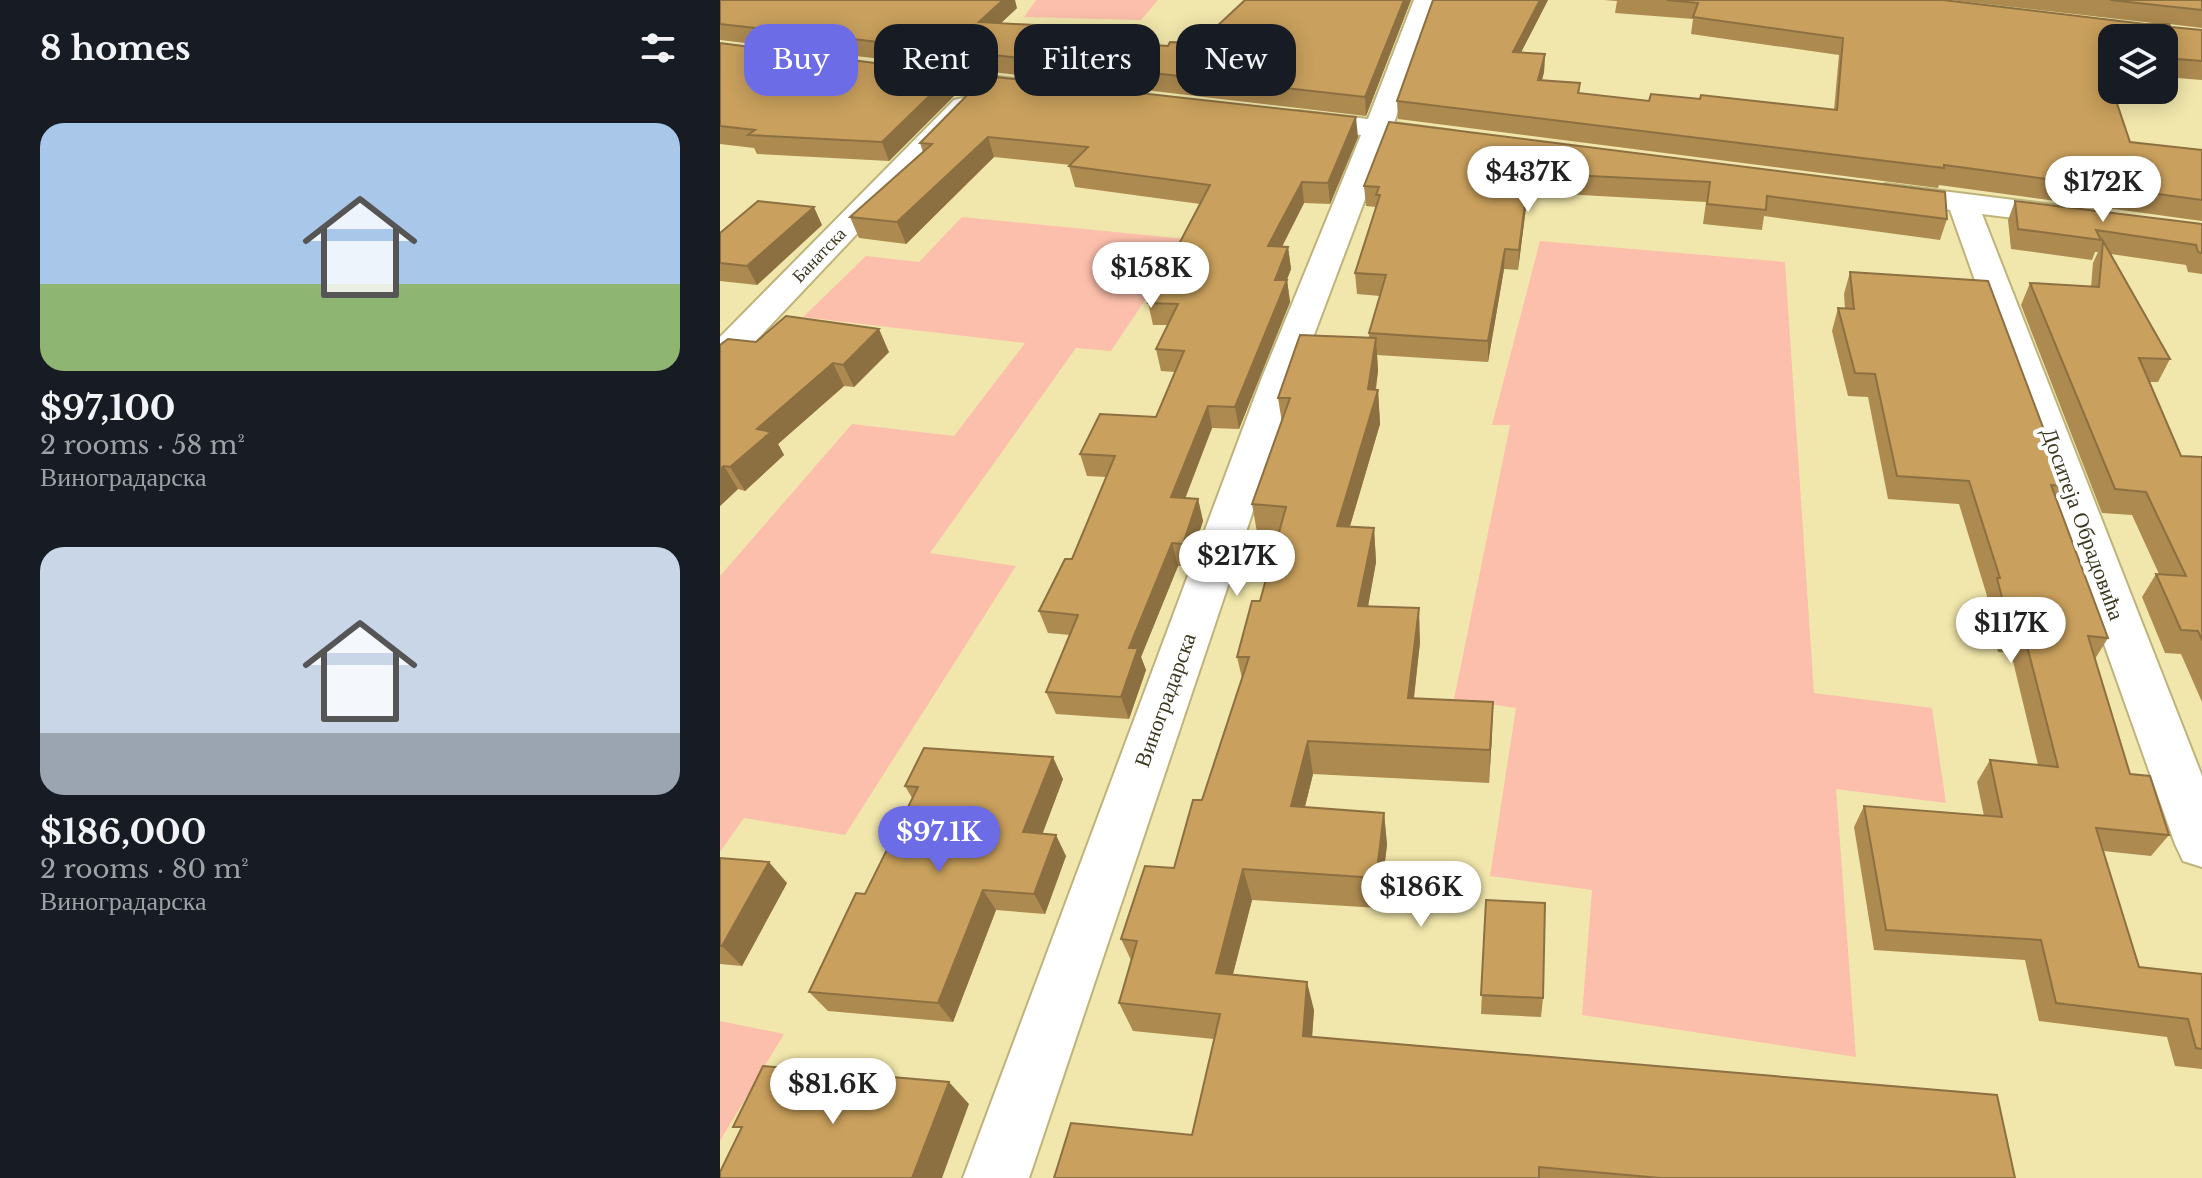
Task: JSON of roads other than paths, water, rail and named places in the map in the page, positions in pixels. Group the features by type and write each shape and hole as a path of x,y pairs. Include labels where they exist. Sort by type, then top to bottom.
{"street":[{"name":"Виноградарска","path":"996,1178 1279,380 1425,0"},
{"path":"865,69 874,70"},
{"name":"Банатска","path":"720,357 973,96"},
{"path":"1268,116 1473,140"},
{"path":"1853,189 2098,220"},
{"name":"Доситеја Обрадовића","path":"1963,203 2202,844"}]}
